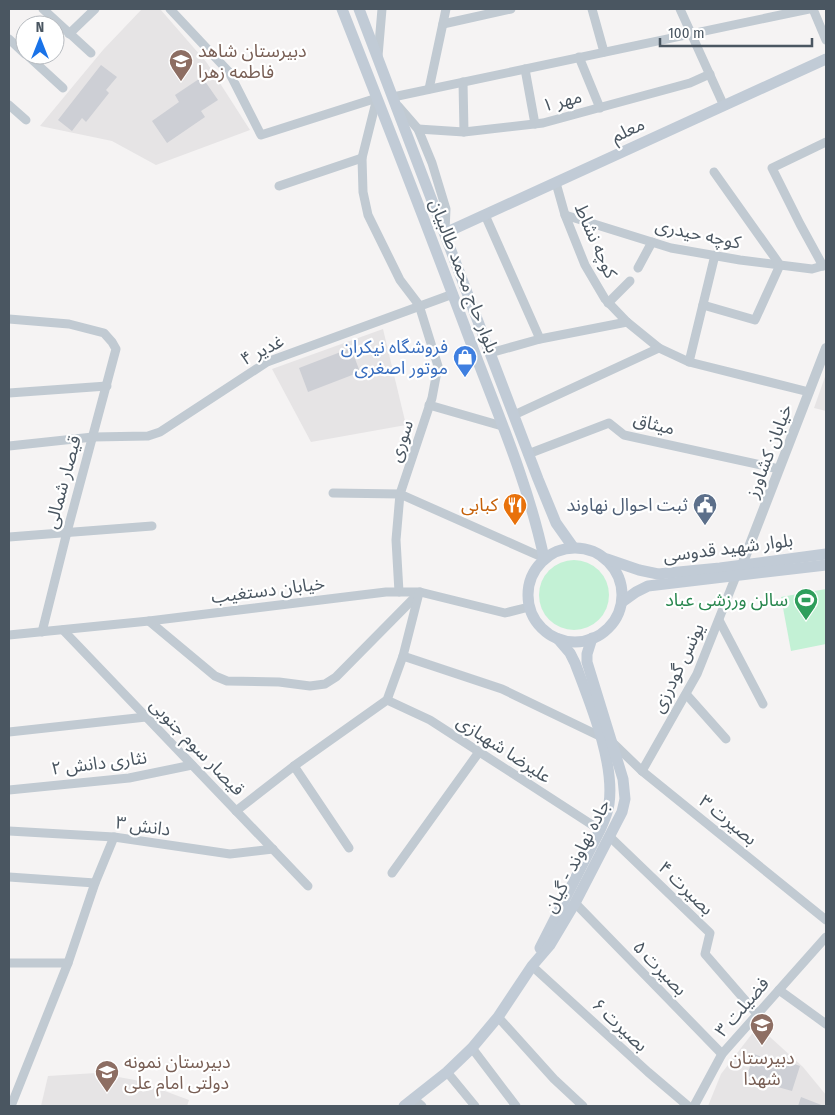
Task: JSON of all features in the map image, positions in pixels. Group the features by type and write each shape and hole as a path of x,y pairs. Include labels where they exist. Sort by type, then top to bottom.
{"main road":[{"name":"بلوار حاج محمد طالبیان","path":"342,9 453,294 525,487 538,529 544,558"},
{"name":"بلوار حاج محمد طالبیان","path":"359,9 528,454 556,523 573,547"},
{"name":"معلم","path":"445,233 826,59"},
{"path":"573,547 596,552 606,558 616,570 622,586 622,602 618,615 610,626 600,635 575,642 558,639 541,628 533,618 528,607 527,593 529,580 535,568 544,558 562,548 573,547"},
{"name":"بلوار شهید قدوسی","path":"606,558 639,570 658,574 826,554"},
{"name":"بلوار شهید قدوسی","path":"622,602 648,586 826,565"},
{"name":"جاده نهاوند - گیان","path":"532,966 600,830 608,810 610,797 606,740 587,662 592,638"},
{"name":"جاده نهاوند - گیان","path":"404,1106 417,1102 472,1048 498,1016 532,966 550,945 622,812 626,799 623,779 575,663 570,653 558,639"}],"street":[{"path":"43,9 91,53"},
{"path":"69,34 96,9"},
{"path":"170,9 229,72 262,135 377,98"},
{"path":"378,58 382,9"},
{"path":"429,89 446,9"},
{"path":"443,24 511,9"},
{"path":"592,9 604,52"},
{"path":"680,9 724,106"},
{"path":"445,233 446,209 432,163 418,129 394,100 429,89 809,9"},
{"path":"813,9 826,40"},
{"path":"579,57 600,108"},
{"path":"38,65 63,88"},
{"path":"525,69 536,124"},
{"name":"مهر ۱","path":"418,129 464,132 536,124 690,83 710,74"},
{"path":"462,82 464,132"},
{"name":"سوری","path":"377,98 362,158 361,174 368,215 400,280 419,305 438,366 430,405 400,494 396,540 399,592"},
{"path":"9,105 26,120"},
{"path":"825,266 800,224 772,168 826,142"},
{"path":"279,186 362,158"},
{"path":"703,305 755,320 780,265 714,172"},
{"name":"کوچه نشاط","path":"556,183 565,215 585,265 608,303 627,322 659,348 689,362 809,392"},
{"path":"485,215 540,339"},
{"name":"کوچه حیدری","path":"565,215 671,248 812,269 825,266"},
{"path":"638,268 652,242"},
{"path":"689,362 714,255"},
{"path":"608,303 630,281"},
{"name":"غدیر ۴","path":"9,446 92,437 148,436 160,432 266,362 453,294"},
{"name":"قیصار شمالی","path":"9,319 69,324 104,333 116,349 42,632"},
{"path":"490,353 540,339 627,322"},
{"path":"514,415 659,348"},
{"name":"خیابان کشاورز","path":"742,565 826,348"},
{"path":"9,393 106,386"},
{"path":"430,405 502,426"},
{"name":"میثاق","path":"528,454 608,423 624,435 779,469"},
{"path":"332,493 400,494 544,558"},
{"path":"9,537 152,526"},
{"name":"یونس گودرزی","path":"642,771 697,674 736,576"},
{"name":"خیابان دستغیب","path":"9,635 149,621 386,592 420,592 505,613 528,607"},
{"path":"149,621 215,676 227,681 279,682 310,686 324,684 336,677 420,592"},
{"path":"236,810 387,700 403,656 420,592"},
{"path":"719,620 763,704"},
{"name":"قیصار سوم جنوبی","path":"63,630 308,886"},
{"name":"بصیرت ۳","path":"403,656 502,689 606,740 826,920"},
{"path":"686,694 726,739"},
{"name":"علیرضا شهبازی","path":"387,700 430,720 600,830"},
{"path":"9,732 146,717"},
{"path":"392,873 479,752"},
{"name":"نثاری دانش ۲","path":"9,790 129,778 192,765"},
{"path":"294,766 350,848"},
{"name":"دانش ۳","path":"9,831 114,837 230,854 273,849"},
{"path":"11,1106 68,963 95,883 114,837"},
{"name":"بصیرت ۴","path":"610,837 710,933 705,954 757,1014"},
{"path":"9,877 95,883"},
{"name":"بصیرت ۵","path":"574,903 722,1054"},
{"name":"فضیلت ۳","path":"694,1106 722,1054 826,937"},
{"path":"9,963 68,963"},
{"name":"بصیرت ۶","path":"532,966 688,1106"},
{"path":"779,990 826,1024"},
{"path":"498,1016 554,1079 583,1106"},
{"path":"472,1048 516,1106"},
{"path":"447,1072 475,1106"}],"shaded area":[{"name":"دبیرستان شاهد فاطمه زهرا","path":"142,9 160,9 207,63 250,130 156,165 112,141 40,126 103,50"},
{"path":"383,329 406,425 311,442 272,369"},
{"path":"826,374 826,411 814,408"},
{"name":"دبیرستان شهدا","path":"758,1026 803,1067 826,1095 826,1106 708,1106 721,1074"},
{"name":"دبیرستان نمونه دولتی امام علی","path":"96,1073 135,1080 189,1100 187,1106 41,1106 48,1076"}],"green space":[{"path":"574,560 593,566 603,576 609,595 603,614 593,624 574,630 555,624 545,614 539,595 545,576 555,566"},
{"name":"سالن ورزشی عباد","path":"826,589 826,644 791,651 781,597"}],"building":[{"path":"101,65 117,77 106,90 109,93 86,122 82,118 72,131 58,120"},
{"path":"202,77 218,100 201,111 205,117 167,143 152,121 179,102 175,95"},
{"path":"351,348 360,372 308,392 299,368"},
{"path":"754,1054 781,1064 783,1060 800,1066 792,1091 774,1086 773,1088 747,1076"},
{"path":"801,1097 824,1106 798,1106"}],"place":[{"name":"دبیرستان شاهد فاطمه زهرا","path":"181,82"},
{"name":"فروشگاه نیکران موتور اصغری","path":"465,378"},
{"name":"کبابی","path":"515,526"},
{"name":"ثبت احوال نهاوند","path":"705,526"},
{"name":"سالن ورزشی عباد","path":"806,621"},
{"name":"دبیرستان شهدا","path":"762,1046"},
{"name":"دبیرستان نمونه دولتی امام علی","path":"107,1093"}]}
